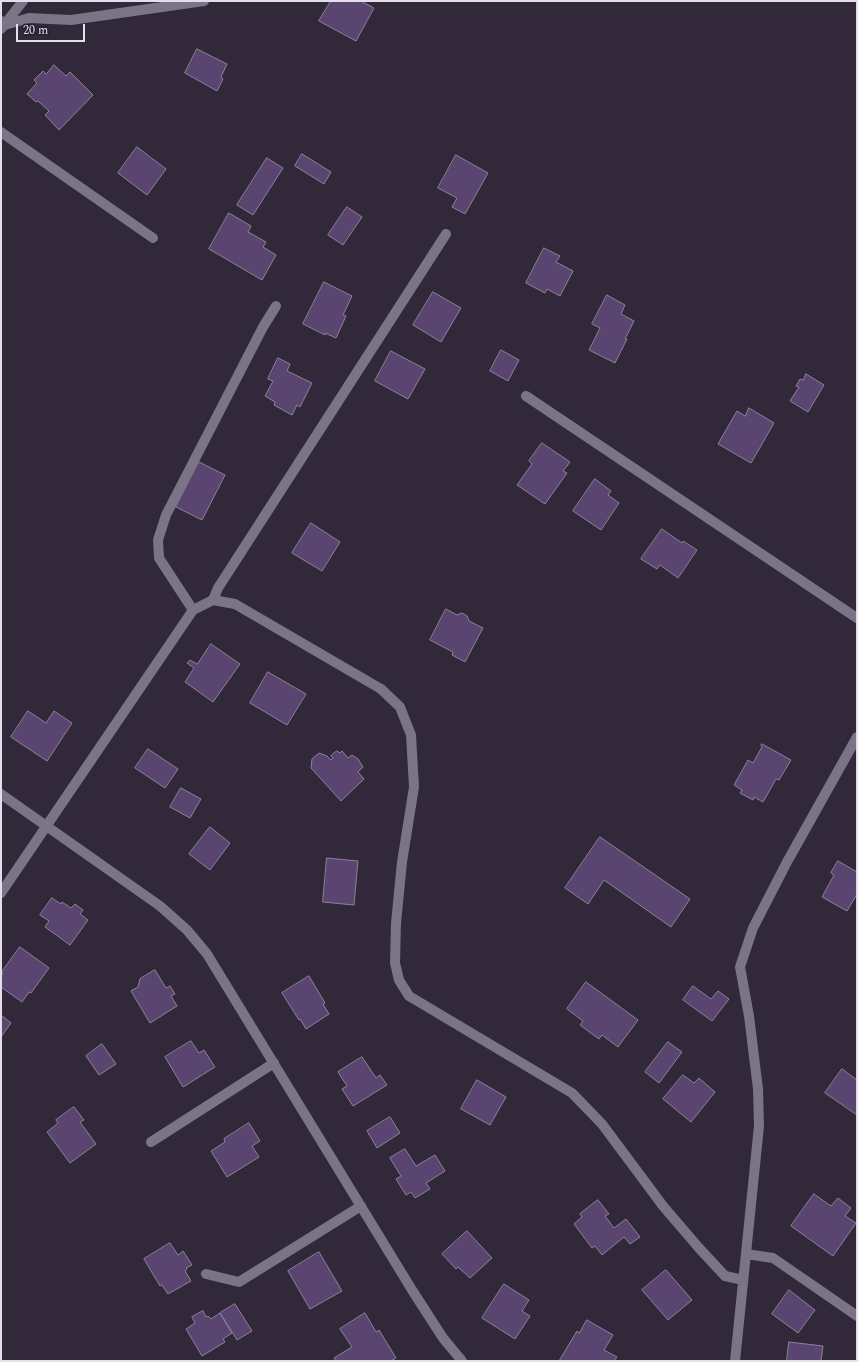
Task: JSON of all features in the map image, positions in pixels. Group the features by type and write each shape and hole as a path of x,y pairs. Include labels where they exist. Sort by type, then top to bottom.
{"street":[{"path":"2,25 23,1"},
{"path":"2,25 29,18 71,20 204,1"},
{"path":"1,132 153,238"},
{"path":"213,600 218,588 446,234"},
{"path":"194,610 159,558 158,540 166,515 263,327 276,306"},
{"path":"526,396 857,618"},
{"path":"1,893 194,610 213,600 235,604 381,689 400,707 411,735 414,787 402,862 396,923 395,964 399,980 409,996 572,1093 602,1124 663,1206 704,1254 725,1276 743,1280"},
{"path":"735,1361 759,1126 758,1088 749,1016 740,967 753,928 783,869 857,737"},
{"path":"1,794 160,906 187,930 207,954 360,1206 443,1338 462,1361"},
{"path":"150,1142 274,1063"},
{"path":"206,1274 239,1282 360,1206"},
{"path":"746,1254 773,1258 857,1316"}],"building":[{"path":"331,1 361,1 374,8 356,41 319,21"},
{"path":"197,49 227,64 221,77 223,79 217,91 185,73"},
{"path":"54,65 66,76 70,72 93,95 59,130 45,115 49,111 27,94 37,83 34,80 43,71 46,74"},
{"path":"137,147 166,169 147,195 118,173"},
{"path":"302,154 331,172 324,184 295,166"},
{"path":"456,155 488,173 465,214 452,207 457,198 438,188"},
{"path":"267,158 283,168 253,215 237,205"},
{"path":"347,207 362,217 343,245 328,235"},
{"path":"229,213 251,226 248,232 266,242 263,247 276,255 262,280 209,249"},
{"path":"544,248 560,256 556,262 573,271 560,296 547,289 545,293 526,283"},
{"path":"324,282 352,296 343,315 346,316 336,338 325,333 325,335 303,324"},
{"path":"433,292 461,308 441,342 413,325"},
{"path":"607,295 625,305 621,314 634,321 615,363 589,350 600,328 592,324"},
{"path":"501,350 519,360 508,381 490,371"},
{"path":"391,351 425,369 408,399 375,381"},
{"path":"278,358 290,364 287,371 312,383 300,407 297,405 292,415 274,405 275,402 265,396 273,381 268,379"},
{"path":"806,374 824,385 808,412 790,401 799,387 796,386 800,379 803,380"},
{"path":"749,408 774,423 751,463 718,444 737,411 745,416"},
{"path":"542,443 570,462 563,471 567,473 545,504 517,485 532,464 529,461"},
{"path":"199,462 225,475 202,520 176,507"},
{"path":"595,479 611,491 608,495 619,503 601,530 573,511"},
{"path":"311,523 340,542 322,571 292,553"},
{"path":"662,529 682,543 683,541 697,550 678,578 660,565 657,569 641,559"},
{"path":"446,609 457,615 462,613 467,616 469,621 483,628 465,662 452,655 453,652 430,640"},
{"path":"211,644 240,664 213,702 185,682 194,668 187,663 190,660 197,664"},
{"path":"268,672 306,694 287,725 250,703"},
{"path":"28,711 46,723 54,711 72,723 47,761 11,737"},
{"path":"762,744 791,760 779,780 776,779 763,802 754,797 753,800 740,793 742,790 734,785 748,760 753,763 762,747"},
{"path":"148,749 178,769 165,788 135,768"},
{"path":"337,751 340,753 342,751 348,758 352,755 358,759 363,767 358,772 364,779 341,801 311,768 312,759 319,753 327,756 331,760 333,758 331,756"},
{"path":"181,788 201,799 190,818 170,807"},
{"path":"210,827 230,843 210,870 189,854"},
{"path":"600,837 690,899 671,927 604,880 588,904 565,888"},
{"path":"327,858 358,861 354,905 323,902"},
{"path":"838,861 857,872 857,894 847,911 822,897 834,875 831,873"},
{"path":"52,898 71,908 75,904 83,910 80,914 88,920 70,945 45,927 49,921 40,915"},
{"path":"20,947 49,968 31,993 29,992 22,1002 1,987 2,972"},
{"path":"155,970 166,988 170,986 175,994 171,996 177,1006 150,1023 131,991 138,987 140,979"},
{"path":"309,976 325,1003 323,1004 329,1014 306,1029 282,993"},
{"path":"586,982 638,1020 618,1047 602,1035 599,1039 580,1025 583,1021 567,1009"},
{"path":"693,986 711,999 718,991 729,999 712,1021 683,1000"},
{"path":"1,1015 11,1023 1,1037"},
{"path":"191,1041 199,1053 204,1050 215,1067 183,1087 165,1057"},
{"path":"668,1042 682,1052 659,1083 645,1072"},
{"path":"102,1044 116,1064 99,1075 86,1056"},
{"path":"362,1057 376,1078 380,1075 387,1085 353,1106 342,1089 347,1086 338,1072"},
{"path":"842,1069 857,1080 857,1115 825,1093"},
{"path":"683,1075 694,1083 699,1078 715,1092 691,1122 663,1099"},
{"path":"477,1080 506,1097 490,1125 461,1109"},
{"path":"74,1107 84,1120 80,1122 96,1144 70,1163 47,1132 58,1123 56,1120"},
{"path":"390,1117 400,1133 377,1148 367,1131"},
{"path":"249,1123 260,1141 252,1146 259,1157 227,1177 211,1151 225,1142 224,1139"},
{"path":"405,1149 416,1166 435,1155 445,1171 426,1183 430,1189 415,1198 411,1192 406,1195 396,1179 401,1176 390,1158"},
{"path":"814,1194 831,1206 838,1198 851,1208 845,1216 856,1223 833,1256 791,1226"},
{"path":"598,1200 609,1214 605,1216 614,1228 626,1219 640,1237 630,1244 624,1237 602,1255 595,1246 592,1248 574,1224 582,1217 580,1214"},
{"path":"467,1231 492,1258 470,1278 458,1267 456,1269 442,1254"},
{"path":"170,1243 178,1255 183,1251 192,1265 186,1268 187,1269 185,1271 191,1281 168,1294 162,1285 160,1286 144,1259"},
{"path":"319,1252 342,1291 310,1309 288,1271"},
{"path":"666,1270 692,1300 668,1320 642,1290"},
{"path":"504,1284 529,1300 522,1311 530,1316 515,1339 482,1318"},
{"path":"789,1290 815,1310 798,1333 772,1314"},
{"path":"235,1304 252,1331 237,1340 220,1313"},
{"path":"203,1311 206,1317 208,1316 211,1319 220,1313 232,1333 223,1339 225,1342 202,1356 186,1329 195,1323 192,1317"},
{"path":"365,1313 376,1332 379,1330 396,1358 391,1361 336,1361 334,1358 352,1347 340,1329"},
{"path":"587,1320 613,1335 604,1350 617,1357 614,1361 559,1361 577,1331 579,1333"},
{"path":"789,1342 823,1346 821,1361 787,1361"}]}
